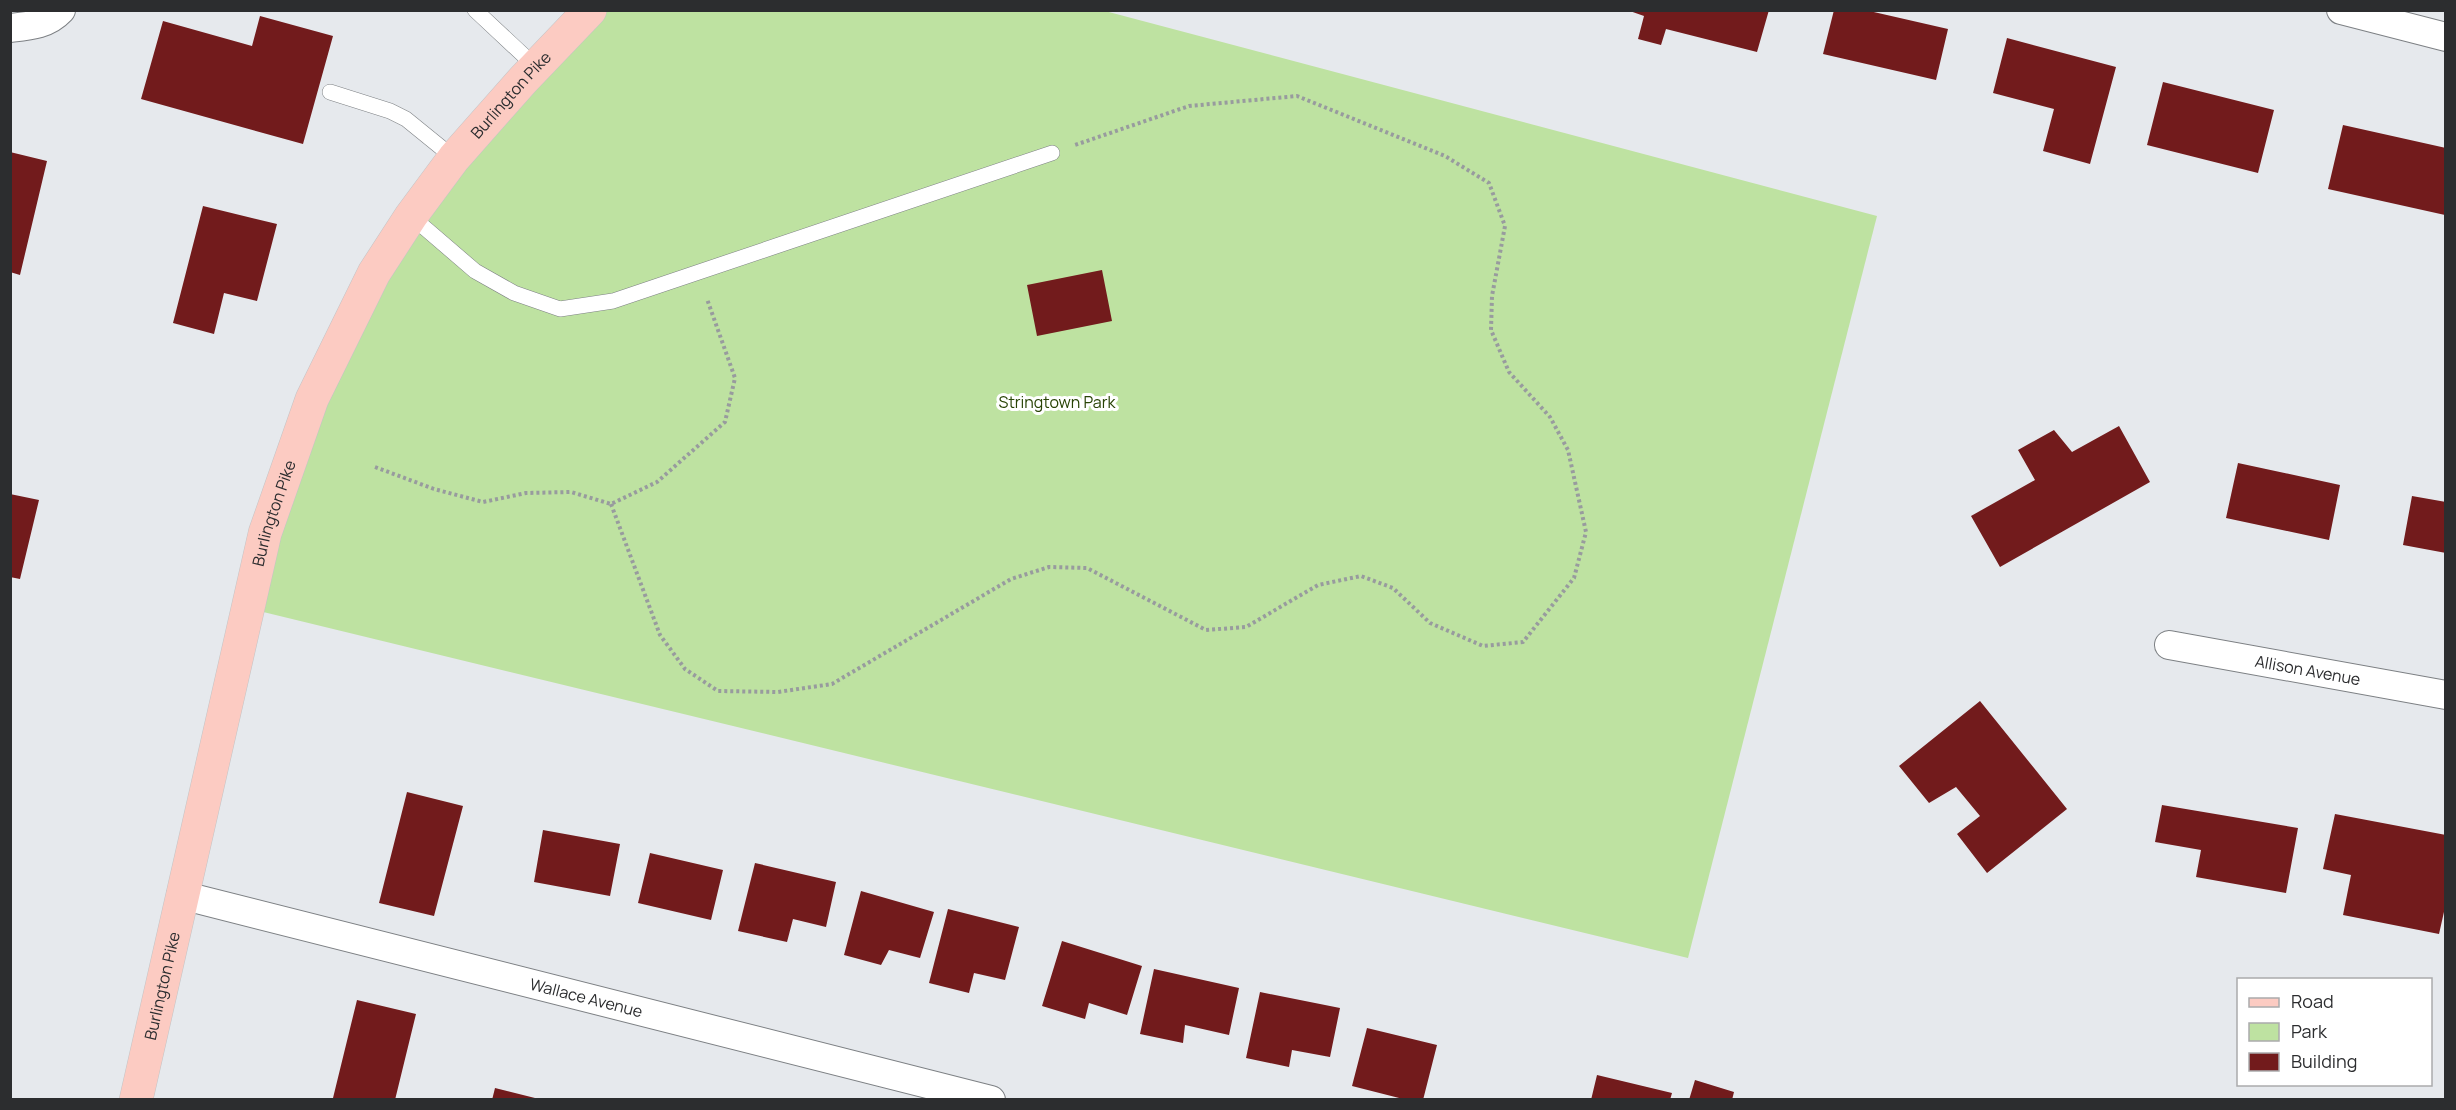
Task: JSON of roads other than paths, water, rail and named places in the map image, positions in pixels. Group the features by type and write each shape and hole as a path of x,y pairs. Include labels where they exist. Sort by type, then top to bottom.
{"main road":[{"name":"Burlington Pike","path":"136,1100 265,532 312,399 374,273 411,216 454,158 590,10"}],"street":[{"path":"2341,10 2445,37"},
{"path":"10,28 34,26 56,14"},
{"name":"Allison Avenue","path":"2169,645 2445,695"},
{"name":"Wallace Avenue","path":"181,895 991,1100"}],"lane":[{"path":"475,10 536,67"},
{"path":"330,92 390,111 406,119 454,158"},
{"path":"411,216 475,271 514,293 560,309 614,301 1052,153"}],"park label":[{"name":"Stringtown Park","path":"1057,402"}]}
